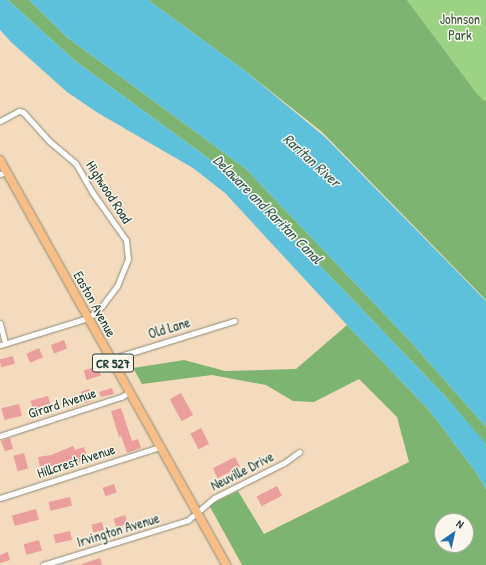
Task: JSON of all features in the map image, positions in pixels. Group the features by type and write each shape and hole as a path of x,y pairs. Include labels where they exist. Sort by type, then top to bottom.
{"main road":[{"name":"Easton Avenue","path":"0,160 3,173 88,318 226,565"}],"street":[{"name":"Highwood Road","path":"0,121 19,111 23,112 49,141 76,164 92,192 126,240 128,259 124,273 117,286 102,306 88,318"},
{"path":"0,323 2,344 88,318"},
{"name":"Old Lane","path":"111,359 234,321"},
{"name":"Girard Avenue","path":"0,436 121,397 130,392"},
{"name":"Hillcrest Avenue","path":"0,498 160,447"},
{"name":"Neuville Drive","path":"196,513 214,498 284,463 299,452"},
{"name":"Irvington Avenue","path":"43,565 180,524 188,520 196,513"}],"green space":[{"path":"8,0 29,0 68,38 246,169 410,341 486,427 486,445 445,396 238,180 74,60"},
{"path":"148,0 407,0 477,94 486,102 486,300 322,132 244,70"},
{"name":"Johnson Park","path":"407,0 486,0 486,102 477,94"},
{"path":"347,325 429,410 475,471 486,489 486,565 242,565 209,505 238,491 264,534 409,462 397,417 359,379 314,402 293,401 266,385 212,375 142,384 133,368 184,360 225,371 296,369"}],"water":[{"path":"0,0 8,0 74,60 238,180 445,396 482,439 486,445 486,489 475,471 429,410 347,325 225,193 193,168 98,113 67,92 11,42 0,30"},
{"name":"Raritan River","path":"29,0 148,0 244,70 325,137 486,301 486,427 410,341 246,169 68,38"}],"building":[{"path":"64,340 67,348 54,353 51,345"},
{"path":"39,348 43,357 30,363 26,354"},
{"path":"13,356 15,364 1,367 0,359"},
{"path":"98,366 101,376 87,380 84,370"},
{"path":"112,388 114,394 101,397 99,392"},
{"path":"89,389 93,400 85,403 81,392"},
{"path":"181,393 193,415 182,421 170,399"},
{"path":"48,396 51,407 33,411 31,401"},
{"path":"19,404 22,416 4,420 2,408"},
{"path":"121,408 132,441 138,439 141,448 127,453 121,436 119,437 111,411"},
{"path":"201,428 209,444 198,449 190,433"},
{"path":"10,438 13,449 5,451 1,441"},
{"path":"73,446 75,450 84,447 88,459 59,467 58,465 40,468 38,457 51,455"},
{"path":"24,453 28,468 18,471 13,456"},
{"path":"235,457 240,467 218,478 213,468"},
{"path":"114,484 117,493 105,496 103,488"},
{"path":"277,486 282,496 262,506 257,496"},
{"path":"70,497 72,506 51,511 49,502"},
{"path":"36,509 39,520 15,526 12,515"},
{"path":"125,515 128,524 116,527 114,519"},
{"path":"102,522 104,530 93,532 91,525"},
{"path":"70,531 72,540 55,544 53,535"},
{"path":"39,540 42,551 26,555 24,544"},
{"path":"8,552 10,560 0,563 0,555"},
{"path":"100,558 102,565 82,565 82,564"}],"water label":[{"name":"Delaware and Raritan Canal","path":"268,209"}]}
